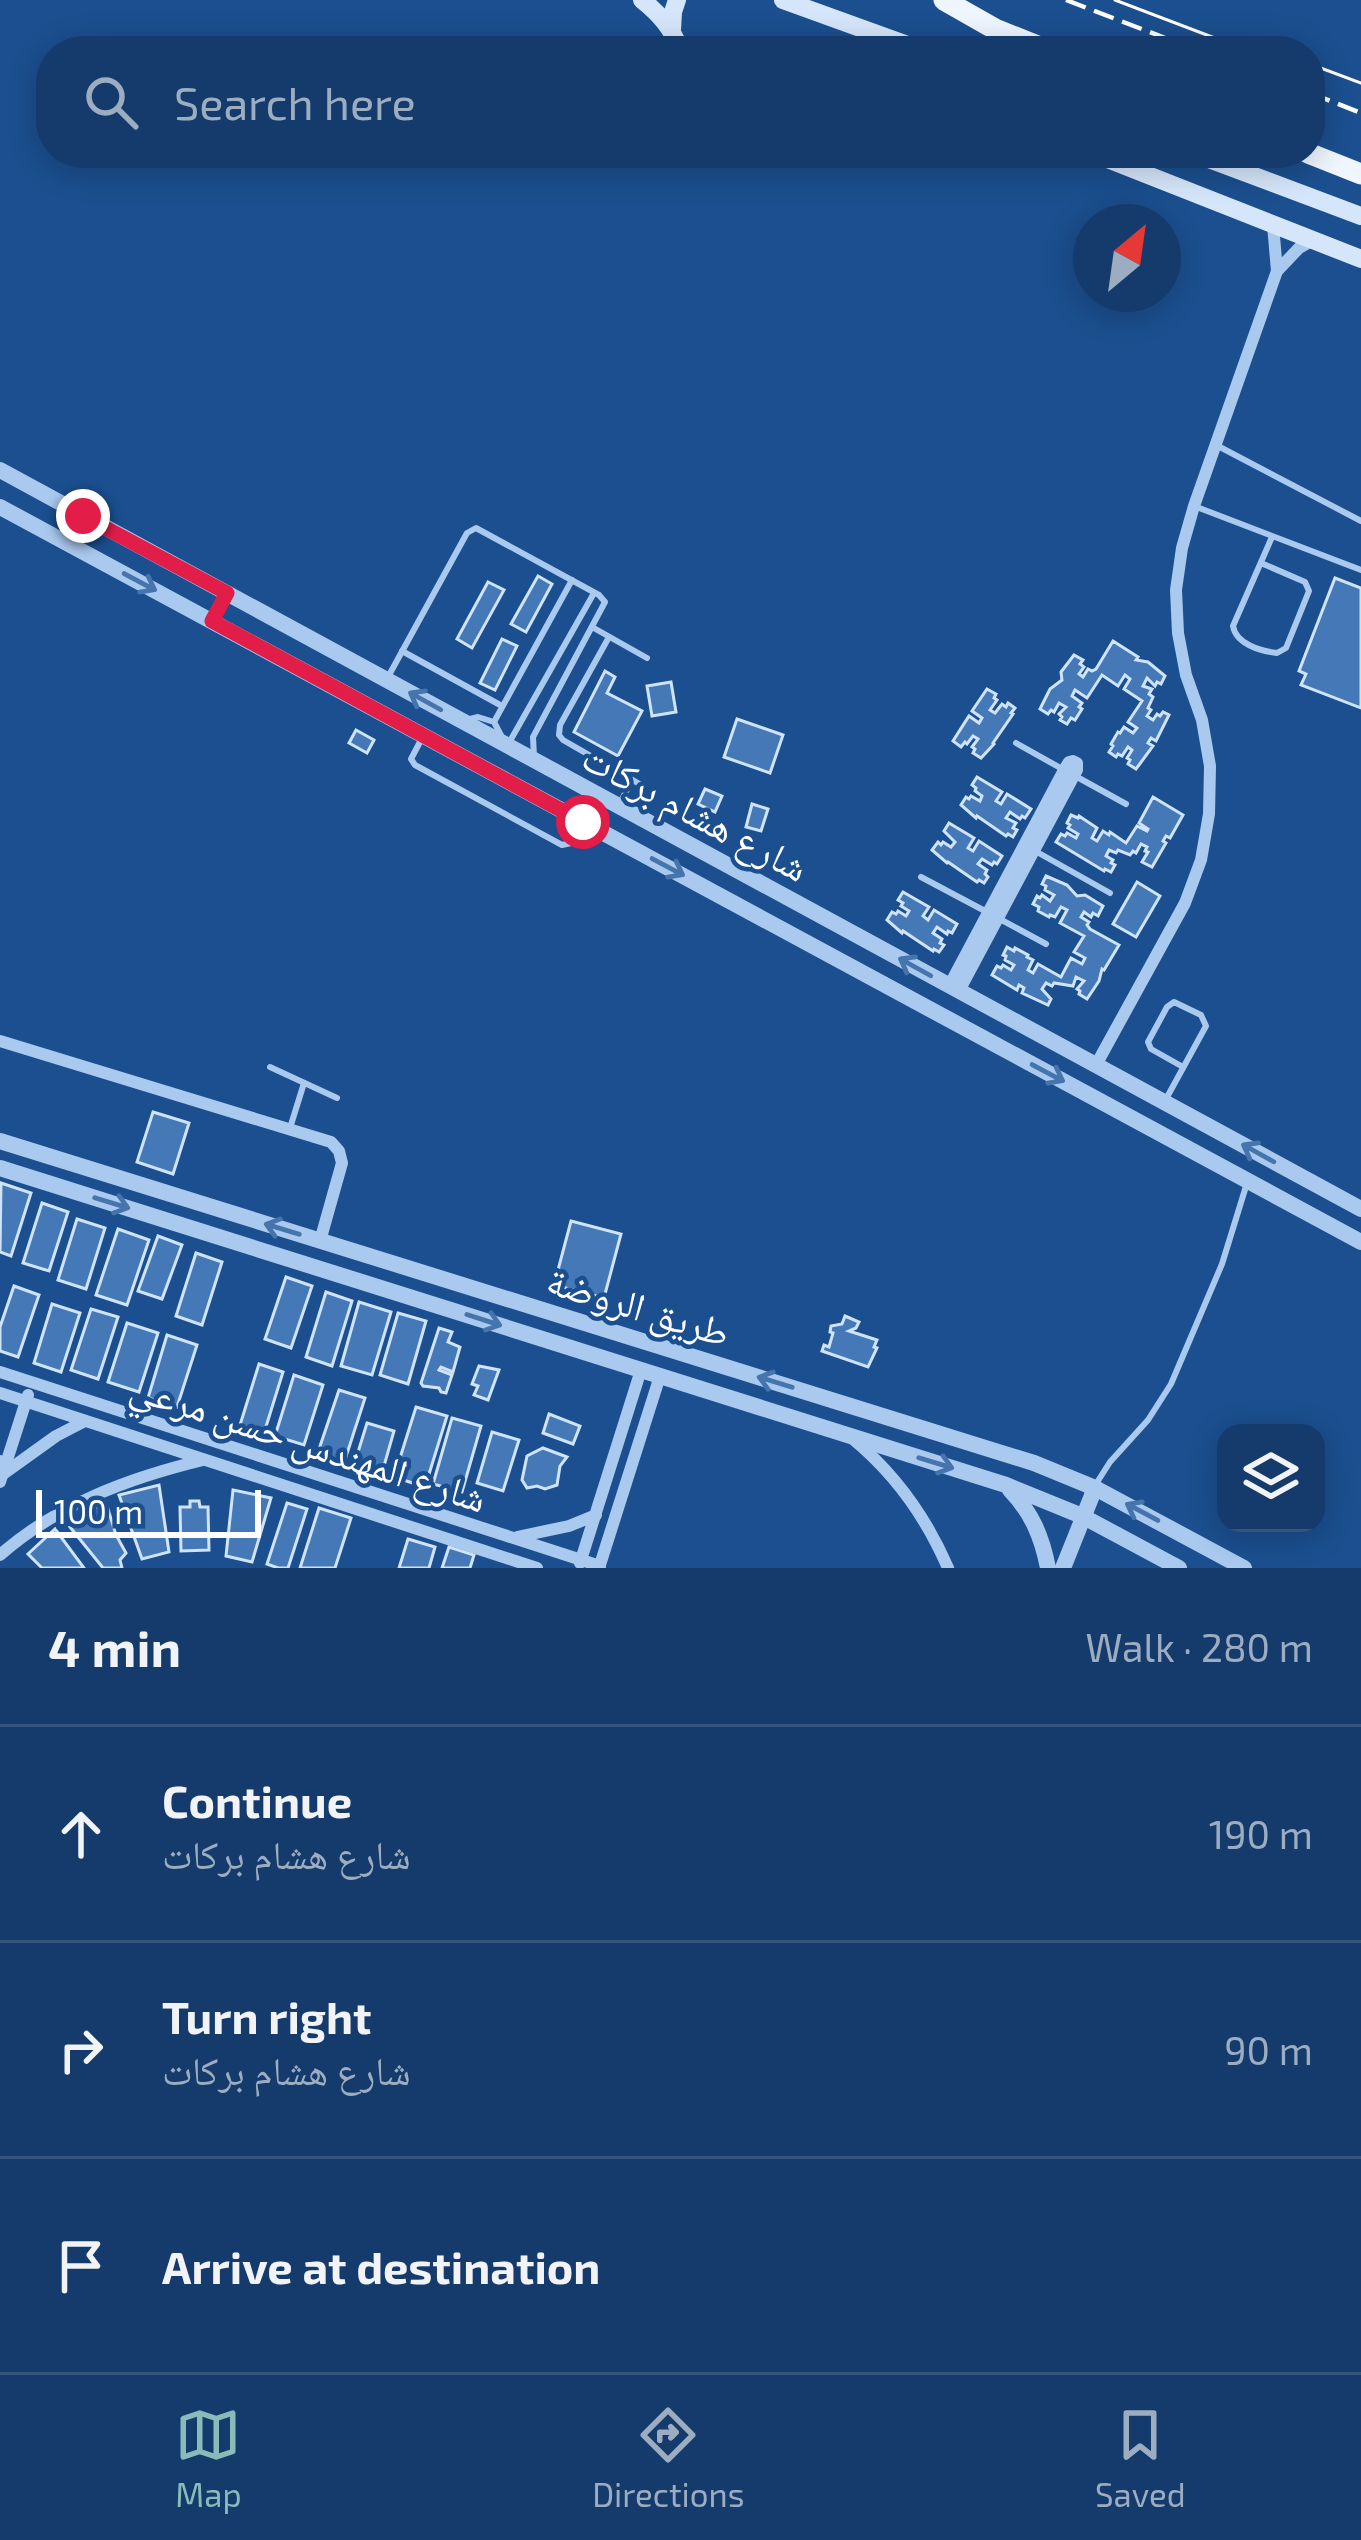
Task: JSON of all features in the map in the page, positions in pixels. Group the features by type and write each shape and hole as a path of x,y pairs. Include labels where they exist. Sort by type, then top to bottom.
{"main road":[{"path":"642,0 675,36"},
{"path":"672,30 677,0"},
{"path":"783,0 870,36"},
{"path":"944,0 1012,36"},
{"path":"1325,160 1361,174"},
{"path":"1130,168 1361,259"},
{"path":"1233,168 1361,216"}],"street":[{"path":"1096,1065 1185,903 1201,860 1210,766 1202,720 1186,676 1176,590 1194,506 1277,271 1273,225"},
{"path":"1277,271 1312,240"},
{"name":"شارع هشام بركات","path":"0,470 1361,1209"},
{"name":"شارع هشام بركات","path":"0,507 1361,1242"},
{"path":"212,621 227,593"},
{"path":"993,916 1034,850 1069,773"},
{"path":"954,988 1069,773"},
{"path":"796,937 809,909"},
{"path":"0,1042 331,1142 341,1157 320,1241"},
{"path":"1135,1120 1156,1098"},
{"name":"طريق الروضة","path":"0,1141 1034,1463 1095,1488 1236,1566"},
{"name":"طريق الروضة","path":"0,1168 1006,1485 1082,1516 1179,1568"},
{"path":"364,1282 374,1271 371,1257"},
{"path":"430,1303 425,1287 436,1276"},
{"path":"580,1564 641,1370"},
{"name":"شارع المهندس حسن مرعي","path":"0,1372 600,1567"},
{"path":"600,1567 660,1376"},
{"path":"1,1472 32,1383"},
{"name":"شارع المهندس حسن مرعي","path":"0,1393 510,1563 537,1568"},
{"path":"1,1472 86,1421"},
{"path":"848,1435 884,1467 914,1504 948,1568"},
{"path":"0,1556 50,1518 98,1492 203,1460"},
{"path":"1006,1485 1026,1507 1040,1535 1048,1568"},
{"path":"1064,1568 1095,1488"},
{"path":"511,1538 541,1534 596,1515"}],"lane":[{"path":"1216,445 1361,521"},
{"path":"1194,506 1361,571"},
{"path":"386,680 471,529 481,530 604,602 533,737 534,760"},
{"path":"1262,562 1306,582 1310,591 1286,648 1277,653 1240,640 1234,632 1234,626 1272,537"},
{"path":"494,722 572,580"},
{"path":"506,745 594,592"},
{"path":"592,627 647,658"},
{"path":"609,637 560,725 559,735 643,786"},
{"path":"402,651 502,706"},
{"path":"464,722 478,717 494,722 506,745"},
{"path":"423,735 412,763 456,788 562,845 571,843 583,822"},
{"path":"1016,743 1126,804"},
{"path":"618,806 632,780"},
{"path":"1034,850 1110,893"},
{"path":"921,877 1046,944"},
{"path":"1156,1098 1184,1067 1206,1022 1174,1002 1148,1042 1150,1049 1184,1067"},
{"path":"270,1067 337,1098"},
{"path":"290,1128 304,1083"},
{"path":"1095,1488 1171,1384 1222,1264 1248,1181"}],"building":[{"path":"538,576 552,584 526,632 511,624"},
{"path":"1335,578 1361,588 1361,708 1301,685 1306,674 1299,671"},
{"path":"488,582 504,590 472,648 457,639"},
{"path":"502,639 517,646 495,690 480,683"},
{"path":"1113,641 1165,676 1155,686 1147,678 1143,686 1152,689 1147,716 1153,720 1163,712 1169,715 1136,769 1128,764 1132,750 1128,747 1122,756 1109,752 1118,732 1124,727 1133,733 1137,728 1128,722 1142,701 1124,689 1130,679 1125,675 1118,686 1102,675 1087,698 1075,690 1072,696 1082,703 1082,709 1067,724 1059,714 1066,707 1059,703 1048,714 1040,709 1074,655 1083,660 1079,674 1083,677 1088,669 1096,669"},
{"path":"605,671 615,677 607,693 642,711 618,756 574,732"},
{"path":"671,682 676,712 652,716 647,686"},
{"path":"987,689 997,700 990,710 995,713 1008,703 1015,708 981,758 972,747 978,739 973,736 961,747 953,741 969,716 979,723 982,718 972,711"},
{"path":"737,719 783,735 770,773 724,757"},
{"path":"356,730 374,740 367,753 349,743"},
{"path":"977,777 1002,792 996,801 1001,804 1007,794 1031,809 1025,818 1010,812 1006,818 1016,823 1013,837 961,805 966,797 980,801 982,796 972,785"},
{"path":"705,789 722,796 715,812 698,804"},
{"path":"1153,797 1183,815 1170,838 1163,841 1152,867 1142,862 1148,852 1141,844 1130,855 1109,850 1106,856 1115,865 1111,872 1056,842 1061,834 1076,838 1078,834 1068,828 1071,815 1097,828 1092,838 1097,841 1103,831 1126,843 1137,826 1147,831 1139,823"},
{"path":"752,804 768,809 761,831 746,827"},
{"path":"949,823 974,838 968,848 973,851 979,841 1002,856 997,864 982,859 978,864 987,870 984,883 932,850 938,842 951,847 955,842 944,831"},
{"path":"1046,876 1103,906 1098,916 1084,912 1081,917 1090,929 1119,945 1087,999 1077,989 1084,981 1076,977 1073,986 1046,983 1042,989 1051,999 1048,1005 1022,993 1024,988 1019,985 1017,990 992,975 997,966 1011,970 1014,965 1003,955 1007,947 1033,960 1028,970 1033,973 1038,964 1061,977 1071,958 1082,964 1085,958 1074,952 1084,936 1060,923 1067,910 1061,907 1055,917 1049,917 1033,904 1037,896 1050,901 1054,895 1042,884"},
{"path":"1137,882 1160,896 1136,937 1113,924"},
{"path":"903,892 929,907 923,916 928,920 934,910 957,924 952,933 937,927 933,933 944,945 939,952 887,920 892,912 906,916 909,911 898,900"},
{"path":"153,1112 189,1123 173,1174 137,1162"},
{"path":"1,1183 31,1193 11,1256 0,1252"},
{"path":"42,1203 68,1212 49,1271 23,1263"},
{"path":"77,1219 105,1228 86,1289 58,1280"},
{"path":"571,1221 621,1234 604,1298 554,1285"},
{"path":"118,1229 149,1240 127,1305 96,1295"},
{"path":"158,1236 182,1245 162,1299 138,1291"},
{"path":"196,1253 222,1262 202,1325 176,1316"},
{"path":"286,1277 312,1286 291,1348 265,1339"},
{"path":"14,1286 39,1295 18,1357 0,1351 0,1327"},
{"path":"326,1292 352,1301 332,1366 306,1357"},
{"path":"359,1302 391,1312 372,1375 341,1366"},
{"path":"52,1304 80,1313 61,1372 34,1363"},
{"path":"91,1309 118,1317 98,1379 71,1370"},
{"path":"398,1313 426,1321 408,1384 380,1375"},
{"path":"845,1316 859,1322 849,1331 877,1340 868,1367 822,1351 824,1345 829,1347 831,1326 842,1324"},
{"path":"127,1323 158,1333 139,1392 108,1382"},
{"path":"439,1328 452,1332 448,1342 460,1347 453,1372 439,1370 452,1375 446,1393 421,1383"},
{"path":"167,1335 197,1345 177,1407 148,1398"},
{"path":"259,1364 283,1372 264,1433 240,1425"},
{"path":"479,1366 499,1370 488,1400 474,1395 478,1386 472,1384"},
{"path":"294,1375 323,1385 304,1445 275,1436"},
{"path":"339,1390 365,1398 344,1463 317,1455"},
{"path":"416,1407 447,1416 425,1487 394,1477"},
{"path":"549,1414 580,1426 573,1444 543,1433"},
{"path":"452,1418 481,1426 462,1492 433,1484"},
{"path":"367,1423 394,1431 382,1473 354,1465"},
{"path":"492,1432 519,1440 503,1491 477,1483"},
{"path":"543,1448 567,1457 557,1485 527,1488 522,1480 527,1456"},
{"path":"159,1485 169,1552 142,1559 119,1495"},
{"path":"233,1490 271,1498 252,1562 226,1556"},
{"path":"190,1501 208,1507 209,1550 181,1551 180,1507 190,1507"},
{"path":"287,1503 307,1509 288,1568 278,1568 267,1564"},
{"path":"94,1507 108,1509 126,1553 120,1560 122,1568 103,1568 70,1527"},
{"path":"319,1508 351,1518 335,1568 300,1568"},
{"path":"55,1529 84,1568 42,1568 28,1554"},
{"path":"408,1539 435,1547 429,1568 399,1568"},
{"path":"449,1547 474,1555 470,1568 442,1568"}],"tram line":[{"path":"1115,0 1210,36"},
{"path":"1325,70 1361,83"}],"railway":[{"path":"1066,0 1160,36"},
{"path":"1325,99 1361,113"}],"route":[{"path":"83,516 227,593 212,621 583,822"}]}
